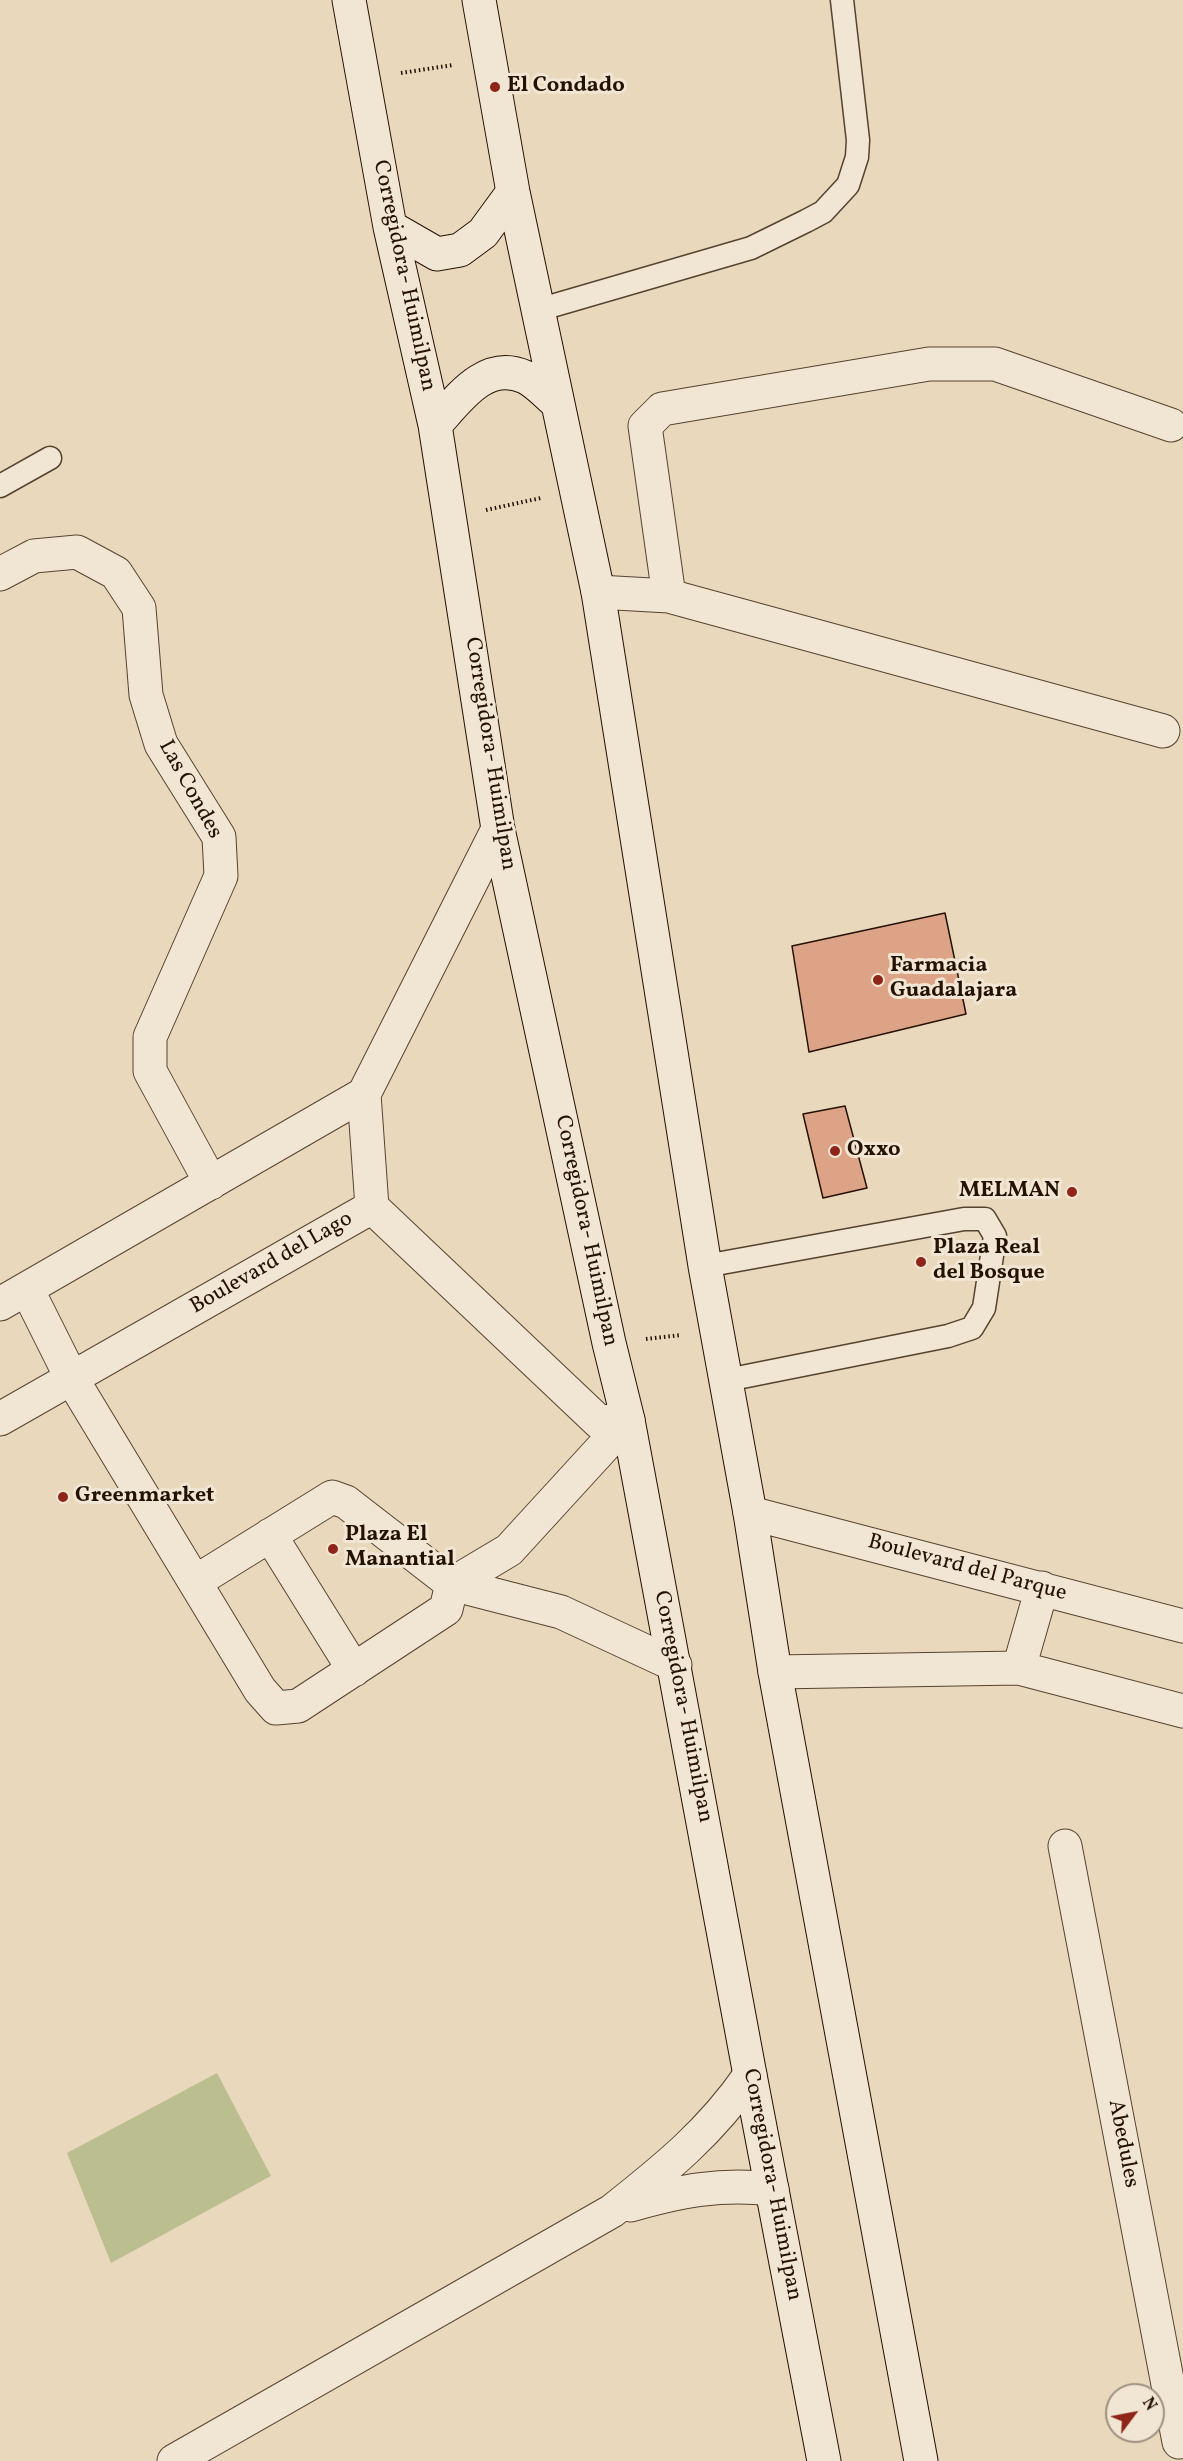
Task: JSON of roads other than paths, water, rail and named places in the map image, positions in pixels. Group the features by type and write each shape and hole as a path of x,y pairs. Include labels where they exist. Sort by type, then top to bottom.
{"street":[{"name":"Corregidora- Huimilpan","path":"349,0 390,227 435,425 498,829 628,1420 824,2461"},
{"path":"479,0 513,192 598,592 705,1266 750,1513 775,1672 921,2461"},
{"path":"390,227 437,254 460,250 483,232 513,192"},
{"path":"669,596 645,426 662,409 930,364 995,364 1171,425"},
{"path":"435,425 469,388 488,375 507,371 526,377 557,403"},
{"name":"Las Condes","path":"0,574 34,556 77,552 116,573 140,608 146,695 161,744 219,837 221,876 150,1037 150,1071 211,1183"},
{"path":"598,592 669,596 1163,731"},
{"path":"372,1207 364,1094 498,829"},
{"path":"364,1094 14,1296 72,1378 260,1690 276,1708 298,1707 446,1610 452,1584 509,1550 628,1420"},
{"name":"Boulevard del Lago","path":"0,1419 372,1207 599,1422 628,1420"},
{"path":"195,1582 332,1497 346,1502 452,1584 561,1612 675,1665"},
{"name":"Boulevard del Parque","path":"750,1513 1183,1626"},
{"path":"270,1535 354,1670"},
{"path":"1019,1668 1042,1588"},
{"path":"775,1672 1019,1668 1183,1711"},
{"name":"Abedules","path":"1065,1846 1182,2446"},
{"path":"174,2461 612,2211 673,2164 705,2133 750,2075"},
{"path":"612,2211 676,2192 714,2187 772,2189"}],"lane":[{"path":"538,310 751,248 823,212 837,198 848,184 853,172 858,140 842,0"},
{"path":"0,486 51,458"},
{"path":"705,1266 964,1219 984,1219 994,1236 984,1308 972,1328 948,1336 727,1380"}],"place":[{"name":"El Condado","path":"495,87"},
{"name":"Farmacia Guadalajara","path":"878,980"},
{"name":"Oxxo","path":"835,1151"},
{"name":"MELMAN","path":"1072,1192"},
{"name":"Plaza Real del Bosque","path":"921,1262"},
{"name":"Greenmarket","path":"63,1497"},
{"name":"Plaza El Manantial","path":"333,1549"}]}
